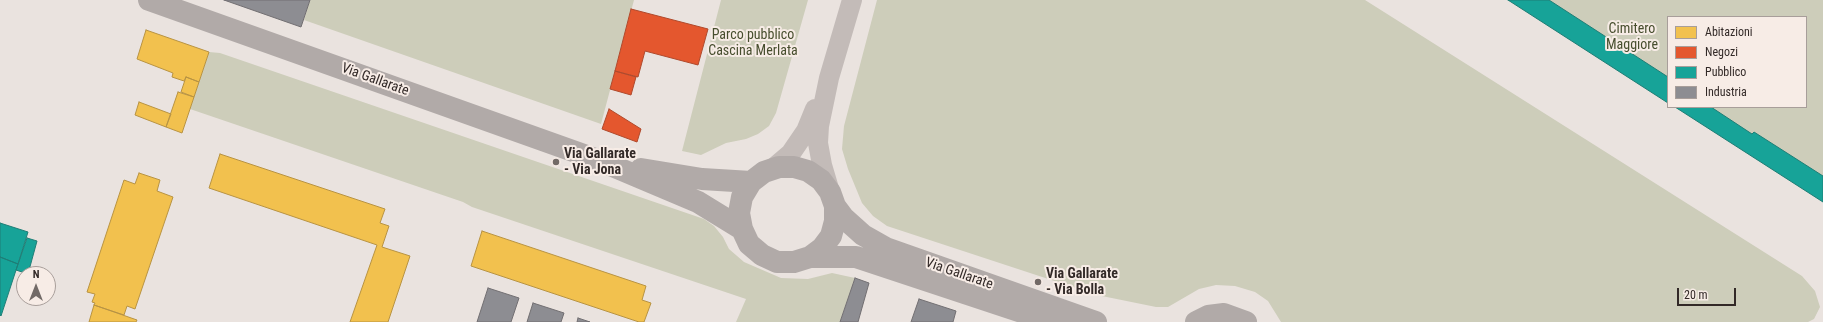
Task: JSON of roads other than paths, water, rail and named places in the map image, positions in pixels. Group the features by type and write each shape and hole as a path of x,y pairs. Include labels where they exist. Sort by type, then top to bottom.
{"main road":[{"name":"Via Gallarate","path":"148,0 601,161 698,202 742,229"},
{"name":"Via Gallarate","path":"601,161 702,178 751,182"},
{"name":"Via Gallarate","path":"1052,322 856,257 810,257 794,262 777,262 762,255 749,244 742,229 739,213 742,197 751,182 764,172 779,167 794,167 808,171 821,180 844,218 863,235 886,248 1096,322"},
{"name":"Via Gallarate","path":"810,257 822,248 831,236 835,221 833,199"},
{"path":"1196,322 1208,316 1224,314 1246,322"}],"street":[{"path":"833,199 822,165 818,143 821,112 829,78 852,0"},
{"path":"772,170 788,156 802,138 829,78"}],"place":[{"name":"Via Gallarate - Via Jona","path":"556,162"},
{"name":"Via Gallarate - Via Bolla","path":"1038,282"}],"park label":[{"name":"Cimitero Maggiore","path":"1632,38"},
{"name":"Parco pubblico Cascina Merlata","path":"753,44"}]}
